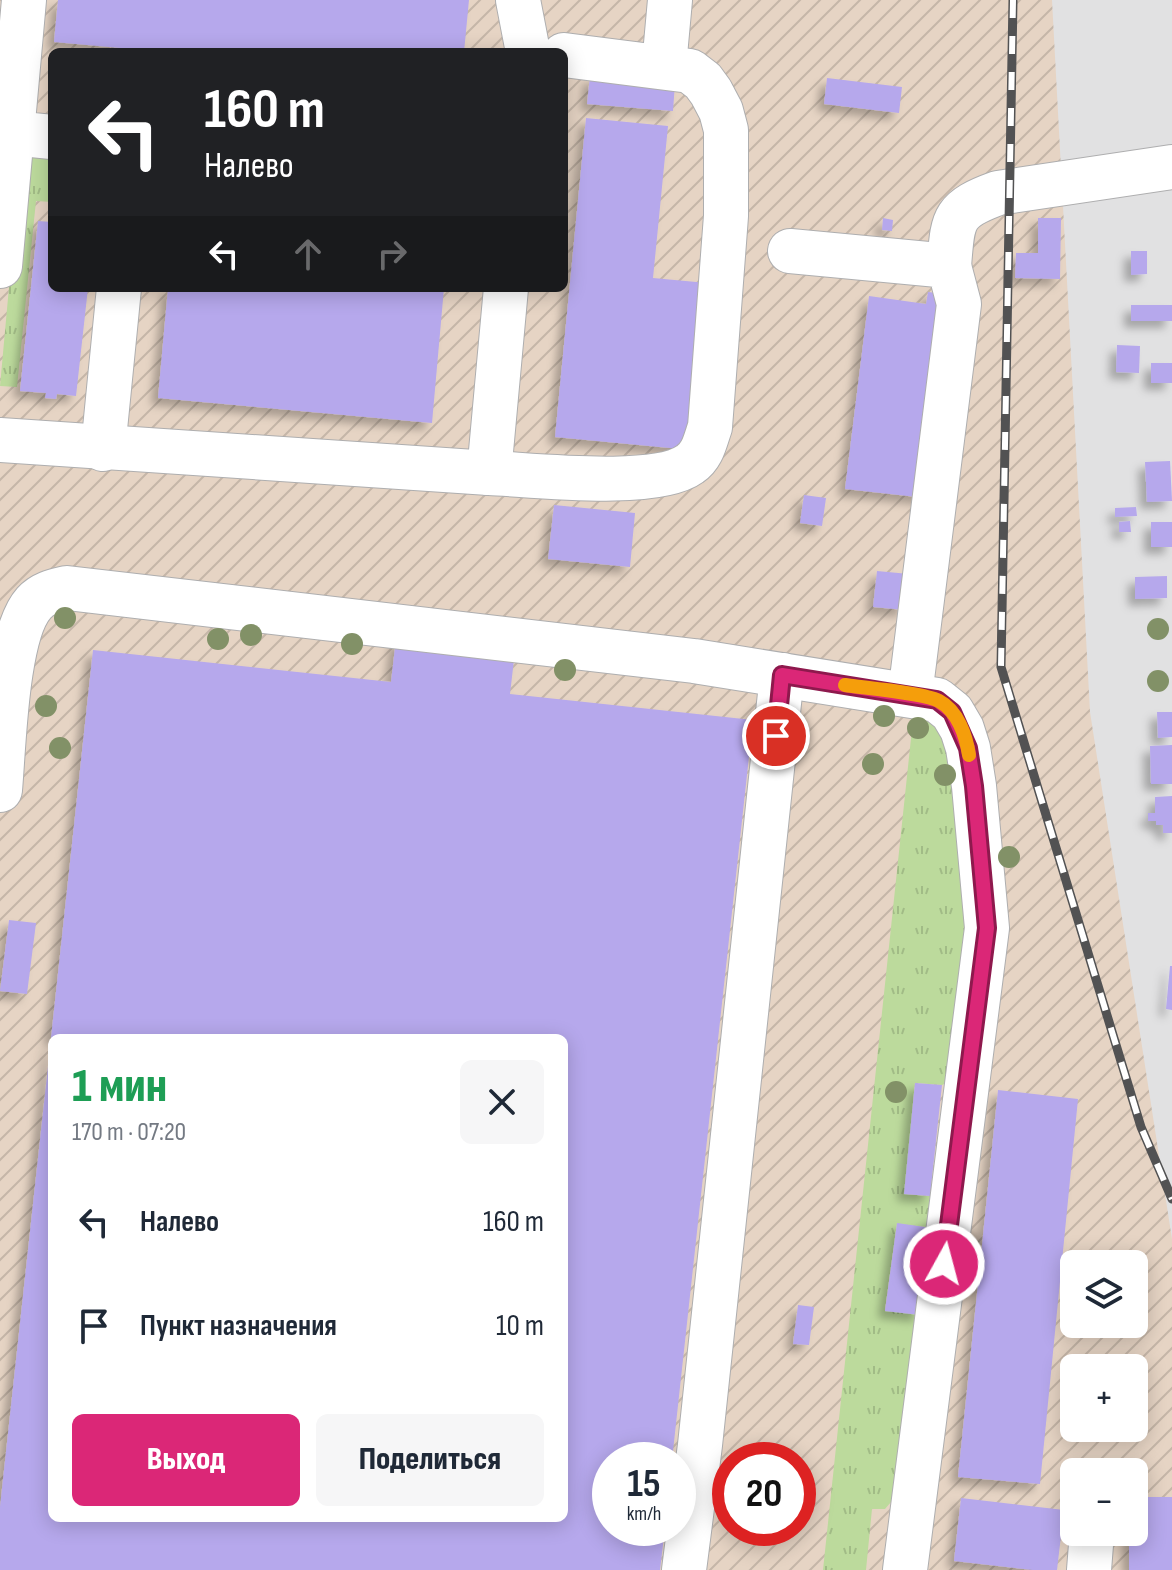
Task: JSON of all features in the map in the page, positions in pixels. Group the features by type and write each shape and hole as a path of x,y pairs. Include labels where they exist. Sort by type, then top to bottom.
{"lane":[{"path":"0,266 32,135 24,0"},
{"path":"518,0 538,48"},
{"path":"664,66 670,0"},
{"path":"0,440 489,473 617,478 669,475 691,464 702,452 710,427 726,216 726,130 721,111 703,81 690,71 568,55"},
{"path":"910,695 959,304 949,266 953,225 960,212 976,201 998,193 1172,167"},
{"path":"790,251 949,266"},
{"path":"103,449 119,292"},
{"path":"489,473 506,292"},
{"path":"0,790 14,657 22,624 33,604 45,593 67,588 694,661 937,700 952,712 962,729 974,786 987,928 905,1570"},
{"path":"684,1570 782,675"},
{"path":"1089,1570 1091,1546"}],"shaded area":[{"path":"0,0 1052,0 1090,712 1172,1239 1172,1570 0,1570"}],"green space":[{"path":"48,150 48,202 36,201 17,387 0,386 21,155"},
{"path":"914,710 945,728 973,888 950,1081 942,1085 915,1083 905,1194 930,1196 927,1227 897,1224 885,1310 920,1315 897,1495 885,1509 872,1509 866,1570 823,1570"}],"building":[{"path":"58,0 469,0 464,48 121,48 54,42"},
{"path":"590,76 675,83 673,111 587,104"},
{"path":"827,78 902,87 899,113 824,104"},
{"path":"586,118 668,126 653,278 707,283 691,450 555,437"},
{"path":"883,218 893,220 892,231 882,230"},
{"path":"1038,218 1061,218 1060,279 1015,278 1016,253 1038,253"},
{"path":"38,221 48,222 48,292 88,292 76,396 57,394 56,399 45,398 46,393 20,391"},
{"path":"1131,251 1147,251 1147,274 1131,275"},
{"path":"168,292 444,292 432,423 158,398"},
{"path":"928,292 946,294 926,498 845,489 869,296 926,304"},
{"path":"1131,305 1172,305 1172,321 1131,321"},
{"path":"1117,345 1140,346 1139,373 1116,372"},
{"path":"1151,363 1172,363 1172,383 1151,383"},
{"path":"1170,461 1172,501 1147,502 1145,462"},
{"path":"804,495 826,498 822,526 800,523"},
{"path":"554,505 635,513 630,567 548,559"},
{"path":"1136,507 1137,516 1115,517 1115,508"},
{"path":"1130,521 1131,532 1119,532 1119,522"},
{"path":"1151,522 1172,522 1172,547 1151,547"},
{"path":"877,571 909,574 905,610 873,607"},
{"path":"1167,576 1167,598 1135,599 1135,577"},
{"path":"396,639 515,651 510,694 753,720 674,1442 592,1442 592,1546 663,1546 660,1570 0,1570 0,1507 48,1066 48,1522 568,1522 568,1034 51,1034 93,650 391,682"},
{"path":"1157,712 1172,712 1172,737 1158,738"},
{"path":"1172,745 1172,784 1151,784 1150,746"},
{"path":"1172,796 1172,833 1163,833 1163,825 1148,821 1148,813 1155,813 1155,797"},
{"path":"9,920 36,923 27,994 0,991"},
{"path":"1172,966 1172,1010 1166,1009"},
{"path":"915,1083 942,1085 930,1196 904,1194"},
{"path":"998,1090 1078,1099 1063,1250 1060,1250 1060,1281 1040,1484 958,1477"},
{"path":"897,1223 932,1228 920,1315 885,1311"},
{"path":"798,1305 814,1307 809,1345 793,1344"},
{"path":"1148,1497 1172,1497 1172,1570 1129,1570 1129,1546 1148,1546"},
{"path":"961,1498 1060,1510 1057,1570 954,1561"}],"railway":[{"path":"1013,0 1001,667 1141,1127 1172,1199"}],"slow traffic":[{"path":"845,685 937,700 952,712 962,729 969,755"}],"route":[{"path":"776,736 782,675 937,700 952,712 962,729 974,786 987,928 944,1264"}]}
